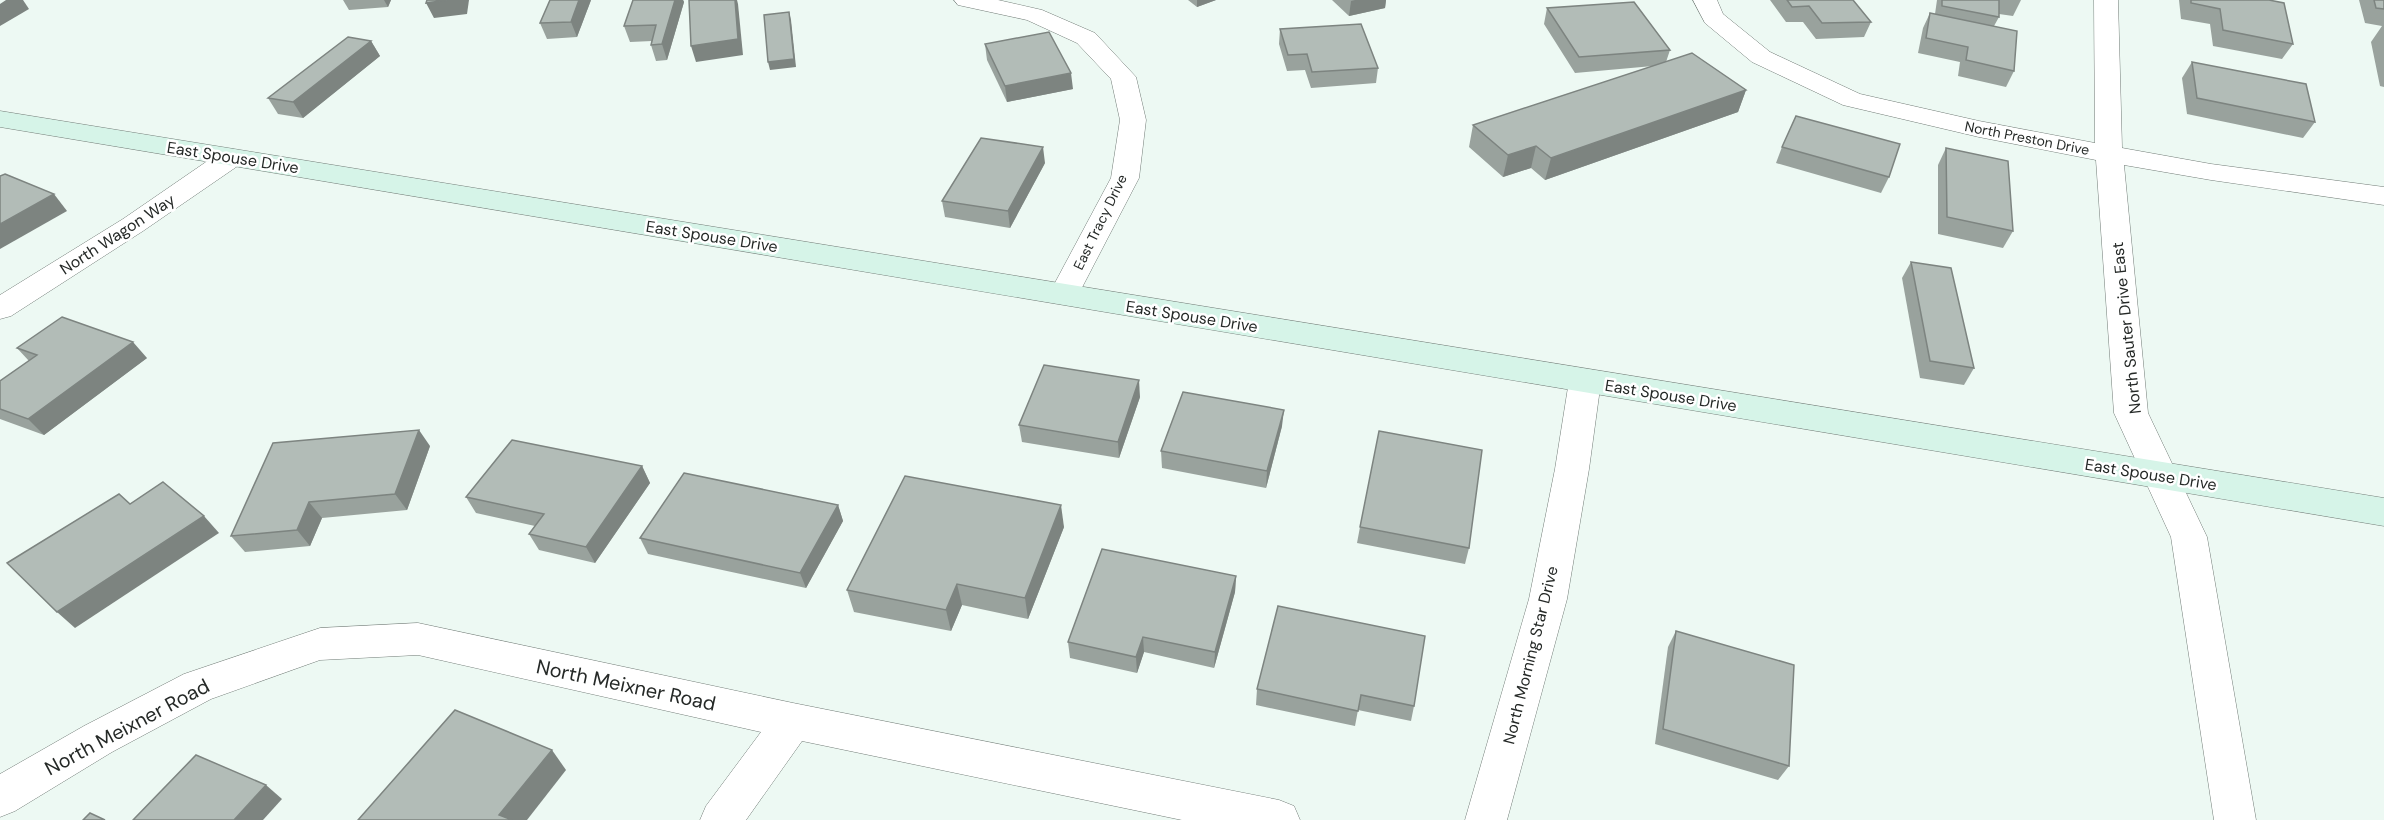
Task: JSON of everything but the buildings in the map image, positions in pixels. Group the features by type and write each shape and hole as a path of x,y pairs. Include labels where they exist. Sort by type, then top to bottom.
{"street":[{"name":"East Tracy Drive","path":"966,0 1035,15 1086,38 1123,77 1133,120 1125,178 1064,294"},
{"name":"North Preston Drive","path":"1705,0 1713,18 1761,57 1852,100 1979,129 2109,154 2211,172 2384,196"},
{"name":"North Sauter Drive East","path":"2106,0 2109,154 2131,413 2189,537 2235,820"},
{"name":"East Spouse Drive","path":"0,119 2384,512"},
{"name":"North Wagon Way","path":"0,309 133,225 232,157"},
{"name":"North Morning Star Drive","path":"1486,820 1548,599 1585,381"},
{"name":"North Meixner Road","path":"0,797 98,739 198,686 320,644 418,639 793,721 1279,820"},
{"path":"720,820 793,721"}]}
